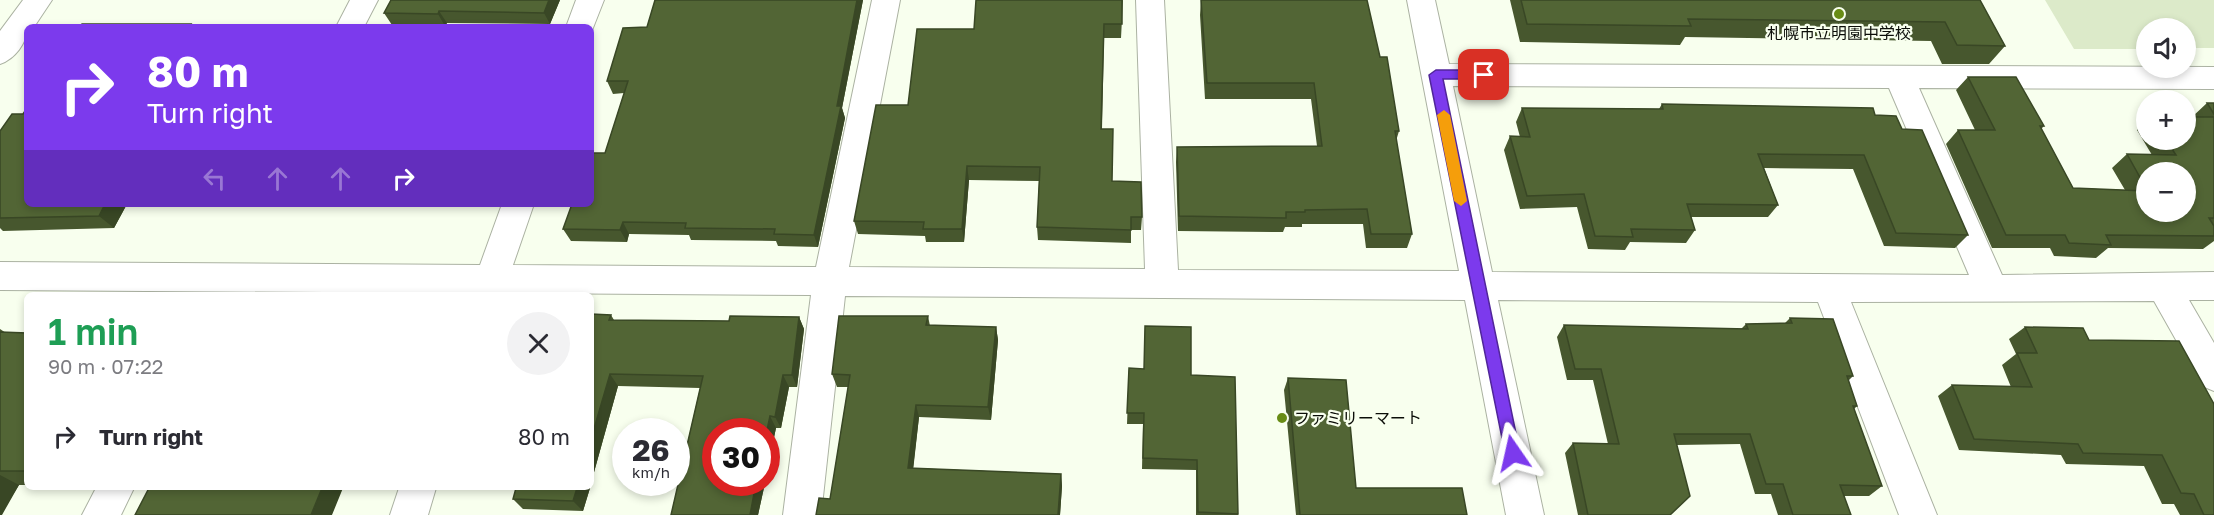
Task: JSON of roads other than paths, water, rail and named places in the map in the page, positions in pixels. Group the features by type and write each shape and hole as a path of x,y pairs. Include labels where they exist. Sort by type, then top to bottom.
{"street":[{"path":"5,39 38,0"},
{"path":"351,24 363,0"},
{"path":"581,24 590,0"},
{"path":"802,515 830,281 886,0"},
{"path":"1150,0 1162,283"},
{"path":"1421,0 1525,515"},
{"path":"1436,75 2214,78"},
{"path":"1899,76 1992,289"},
{"path":"489,287 517,207"},
{"path":"0,276 218,286 489,287 830,281 1992,289 2214,286"},
{"path":"2163,286 2214,375"},
{"path":"1828,288 1918,515"},
{"path":"101,515 114,490"},
{"path":"409,515 417,490"}],"place":[{"name":"札幌市立明園中学校","path":"1839,14"},
{"name":"ファミリーマート","path":"1282,418"}]}
